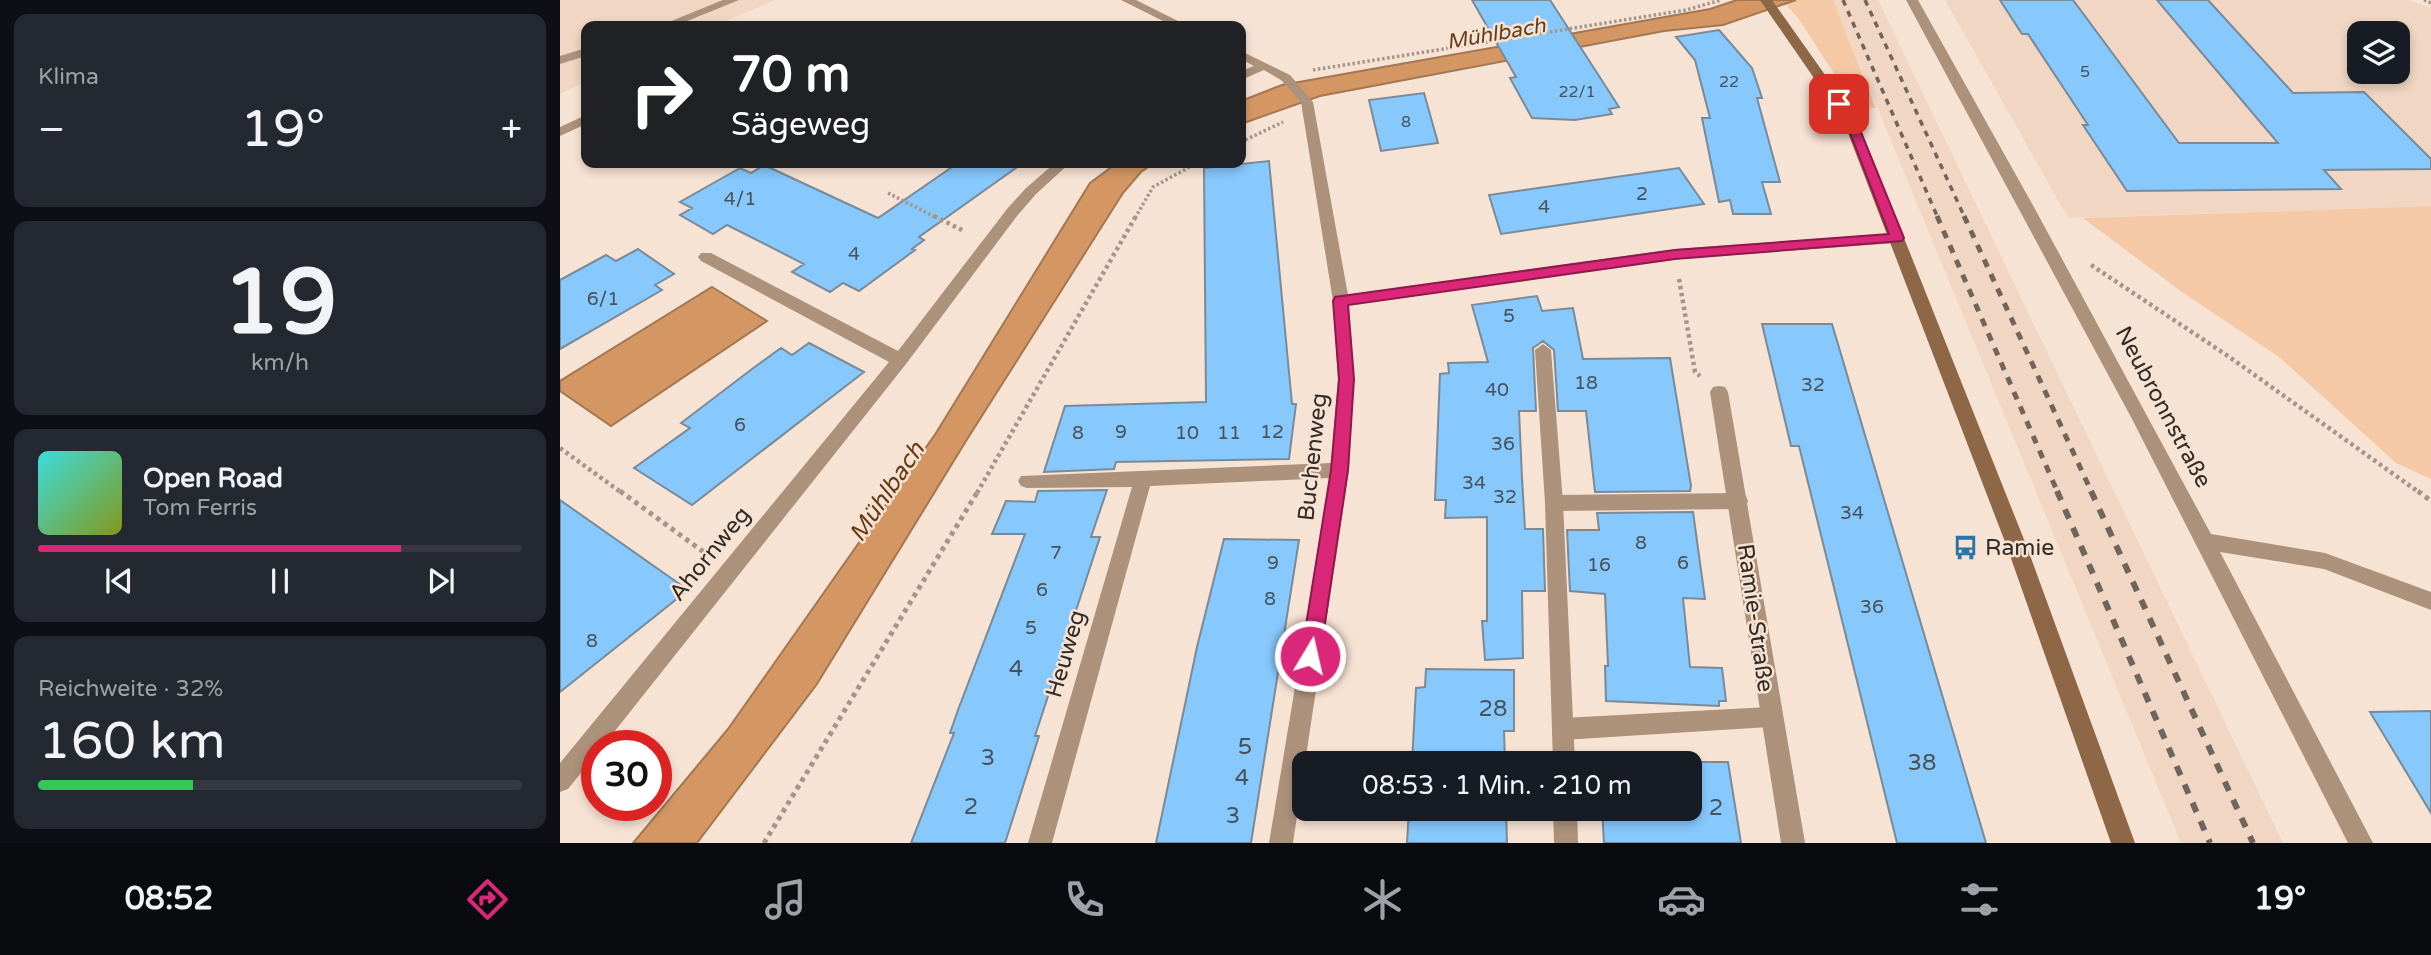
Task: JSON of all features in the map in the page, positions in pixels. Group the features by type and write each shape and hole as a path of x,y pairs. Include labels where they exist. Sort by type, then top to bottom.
{"main road":[{"path":"1769,5 1850,120 2012,535 2123,843"}],"street":[{"path":"678,21 733,0"},
{"path":"1127,0 1171,21"},
{"name":"Neubronnstraße","path":"1912,0 2205,541 2361,843"},
{"path":"560,60 581,54"},
{"path":"1246,58 1289,77"},
{"path":"1246,74 1263,66"},
{"name":"Buchenweg","path":"1281,843 1340,470 1346,379 1340,301 1308,105 1289,77"},
{"path":"560,132 581,122"},
{"name":"Ahornweg","path":"560,781 900,360 999,229 1045,175 1056,168"},
{"path":"1340,301 1675,254 1898,238"},
{"path":"706,257 900,360"},
{"path":"1544,350 1554,503 1564,751"},
{"name":"Ramie-Straße","path":"1719,392 1739,501 1769,717 1793,843"},
{"path":"1027,481 1143,480 1340,470"},
{"name":"Heuweg","path":"1040,843 1143,480"},
{"path":"1554,503 1739,501"},
{"path":"2205,541 2325,561 2431,601"},
{"path":"1563,729 1769,717"},
{"path":"1565,821 1566,843"}],"path":[{"path":"1289,77 1686,10 1721,0"},
{"path":"2424,0 2431,3"},
{"path":"1246,139 1308,105"},
{"path":"764,843 985,481 1153,187 1188,168"},
{"path":"888,193 958,226 988,247"},
{"path":"2041,236 2115,279 2431,500"},
{"path":"1675,254 1695,372 1719,392"},
{"path":"560,448 728,570"}],"shaded area":[{"path":"560,0 775,0 726,21 581,21 581,84 560,94"},
{"path":"1737,0 1796,0 1723,25 1664,31 1320,96 1246,122 1246,99 1282,85 1710,9"},
{"path":"1782,0 1833,0 1876,108 1856,107 1798,18"},
{"path":"1833,0 1878,0 2283,843 2181,843"},
{"path":"1945,0 2408,0 2431,8 2431,206 2068,218"},
{"path":"1110,168 1147,168 1123,193 817,684 697,843 633,843 651,821 672,821 672,796 728,729 936,433 1090,183"},
{"path":"2431,206 2431,479 2396,463 2279,357 2182,292 2083,218"},
{"path":"712,287 767,321 611,426 560,391 560,381"}],"building":[{"path":"1472,0 1550,0 1619,107 1609,109 1612,114 1575,120 1532,118 1510,78 1516,77"},
{"path":"2000,0 2073,0 2179,143 2278,143 2157,0 2208,0 2293,93 2364,92 2431,159 2431,169 2324,170 2341,189 2127,191 2083,125 2088,125 2028,34 2022,34"},
{"path":"1719,30 1752,68 1762,98 1757,98 1780,182 1762,182 1771,214 1733,214 1730,200 1719,202 1702,118 1710,118 1695,60 1676,37"},
{"path":"1424,93 1438,143 1381,151 1369,100"},
{"path":"1269,161 1292,404 1296,404 1289,459 1116,462 1114,469 1044,472 1065,406 1206,402 1204,168 1246,168 1246,163"},
{"path":"740,168 751,173 759,168 770,168 878,218 951,168 1016,168 919,237 924,240 912,249 915,250 859,291 843,283 830,292 792,272 804,264 727,225 713,234 680,215 692,208 680,202"},
{"path":"1679,168 1704,204 1501,234 1489,195"},
{"path":"638,249 674,274 655,285 662,290 560,349 560,280 606,255 616,261"},
{"path":"1537,296 1542,311 1573,308 1583,359 1670,358 1691,486 1690,491 1595,492 1586,411 1558,411 1554,350 1543,341 1533,348 1536,411 1519,411 1522,478 1525,529 1543,529 1545,591 1522,591 1523,658 1485,660 1482,621 1487,621 1487,517 1445,518 1446,500 1435,500 1440,374 1449,373 1448,363 1488,362 1472,305"},
{"path":"1762,324 1832,324 1986,843 1897,843 1799,446 1791,446"},
{"path":"809,343 864,372 692,505 634,468 690,428 681,423 781,348 792,355"},
{"path":"1107,490 1091,537 1100,537 1035,736 1039,736 1005,843 911,843 954,733 950,733 1025,534 992,534 1006,501 1035,502 1038,491"},
{"path":"560,500 688,590 560,692"},
{"path":"1693,512 1705,599 1683,598 1690,667 1722,668 1726,701 1719,701 1719,706 1606,701 1605,666 1608,666 1605,594 1570,591 1567,530 1599,530 1597,513"},
{"path":"1224,539 1299,540 1251,843 1156,843 1197,647"},
{"path":"1426,669 1514,670 1514,731 1504,731 1505,751 1413,751 1416,688 1425,687"},
{"path":"2431,711 2431,813 2370,712"},
{"path":"1702,762 1728,762 1741,843 1604,843 1603,821 1702,821"},
{"path":"1408,821 1506,821 1507,843 1407,843"}],"railway":[{"path":"1843,0 1938,218"},
{"path":"1865,0 1965,218"},
{"path":"1937,216 2058,493"},
{"path":"1964,216 2092,493"},
{"path":"2057,491 2210,843"},
{"path":"2091,491 2253,843"}],"place":[{"name":"Ramie","path":"1965,548"}],"route":[{"path":"1310,656 1340,470 1346,379 1340,301 1675,254 1898,238 1850,120 1839,104"}],"water label":[{"name":"Mühlbach","path":"1496,34"},
{"name":"Mühlbach","path":"887,492"}]}
